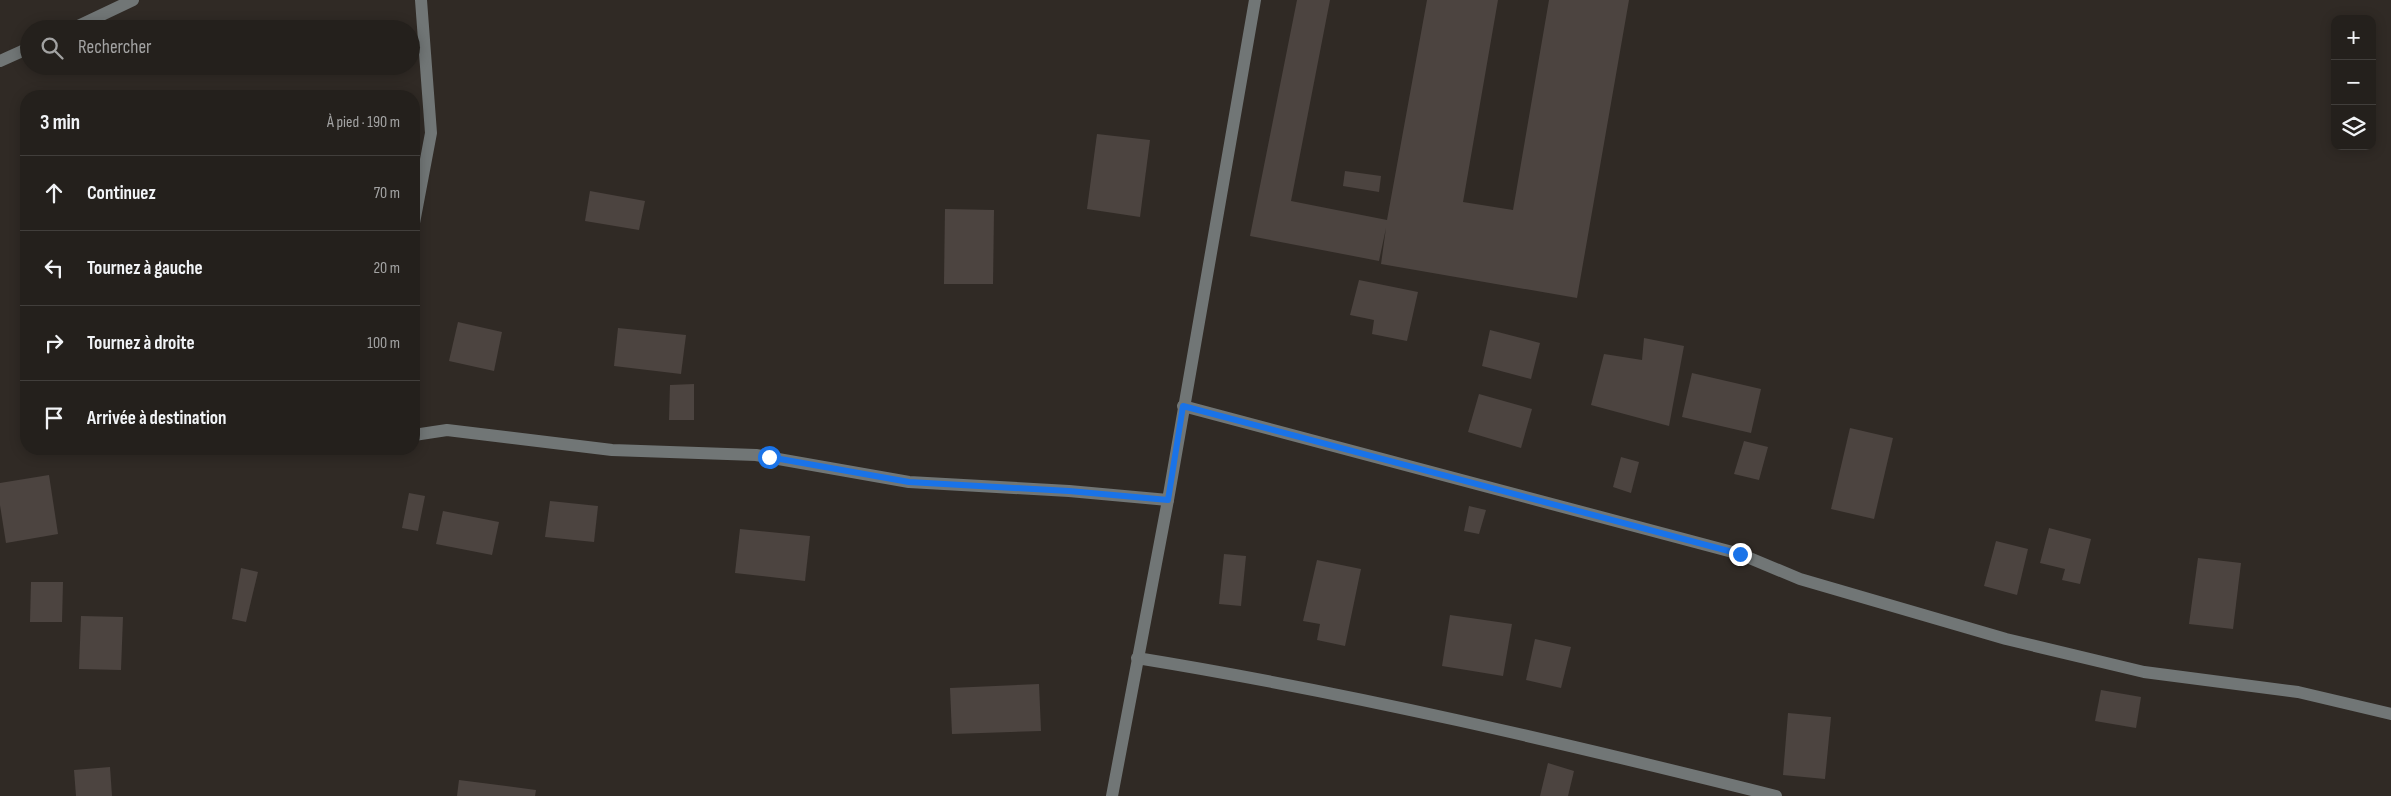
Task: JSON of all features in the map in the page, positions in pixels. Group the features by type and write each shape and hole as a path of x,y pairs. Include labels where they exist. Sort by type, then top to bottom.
{"street":[{"path":"91,20 133,0"},
{"path":"420,191 431,133 421,0"},
{"path":"1112,796 1136,658 1168,500 1255,0"},
{"path":"0,61 20,52"},
{"path":"1183,406 1740,554 1800,579 2006,639 2144,672 2298,692 2391,714"},
{"path":"420,434 447,430 612,450 756,455 909,482 1069,491 1168,500"},
{"path":"1136,658 1337,696 1568,744 1776,796"}],"building":[{"path":"1297,0 1330,0 1291,201 1387,220 1427,0 1498,0 1463,202 1513,210 1549,0 1629,0 1577,298 1381,264 1386,228 1379,261 1250,236"},
{"path":"1097,134 1150,140 1140,217 1087,209"},
{"path":"1345,171 1381,176 1379,192 1343,186"},
{"path":"590,191 645,201 639,230 585,221"},
{"path":"945,209 994,210 993,284 944,284"},
{"path":"1359,280 1418,292 1407,341 1372,334 1374,320 1350,315"},
{"path":"458,322 502,332 494,371 449,361"},
{"path":"618,328 686,335 681,374 614,366"},
{"path":"1490,330 1540,343 1531,379 1482,366"},
{"path":"1644,338 1684,346 1669,426 1591,405 1604,354 1642,360"},
{"path":"1692,373 1761,389 1751,433 1682,417"},
{"path":"694,384 694,420 669,420 670,385"},
{"path":"1479,394 1532,409 1521,448 1468,432"},
{"path":"1850,428 1893,438 1874,519 1831,509"},
{"path":"1744,441 1768,447 1759,480 1734,474"},
{"path":"1621,457 1639,462 1631,493 1613,487"},
{"path":"49,475 58,534 6,543 0,505 0,483"},
{"path":"409,493 425,496 418,531 402,528"},
{"path":"550,501 598,506 594,542 545,537"},
{"path":"1469,506 1486,510 1479,534 1464,531"},
{"path":"443,511 499,522 492,555 436,544"},
{"path":"2049,528 2091,539 2080,584 2062,580 2065,569 2040,563"},
{"path":"740,529 810,536 805,581 735,573"},
{"path":"1996,541 2028,549 2017,595 1984,586"},
{"path":"1224,554 1246,556 1241,606 1219,604"},
{"path":"2198,558 2241,563 2233,629 2189,624"},
{"path":"1317,560 1361,569 1345,646 1317,640 1320,624 1303,621"},
{"path":"241,568 258,572 246,622 232,619"},
{"path":"31,582 63,582 62,622 30,622"},
{"path":"1450,615 1512,624 1503,676 1442,666"},
{"path":"81,616 123,617 121,670 79,669"},
{"path":"1535,639 1571,647 1561,688 1526,680"},
{"path":"1039,684 1041,731 952,734 950,688"},
{"path":"2101,690 2141,697 2136,728 2095,721"},
{"path":"1788,713 1831,717 1825,779 1783,775"},
{"path":"1548,763 1574,771 1568,796 1540,796"},
{"path":"110,767 112,796 76,796 74,770"},
{"path":"459,780 536,790 535,796 457,796"}],"route":[{"path":"769,457 909,482 1069,491 1168,500 1183,406 1740,554"}]}
